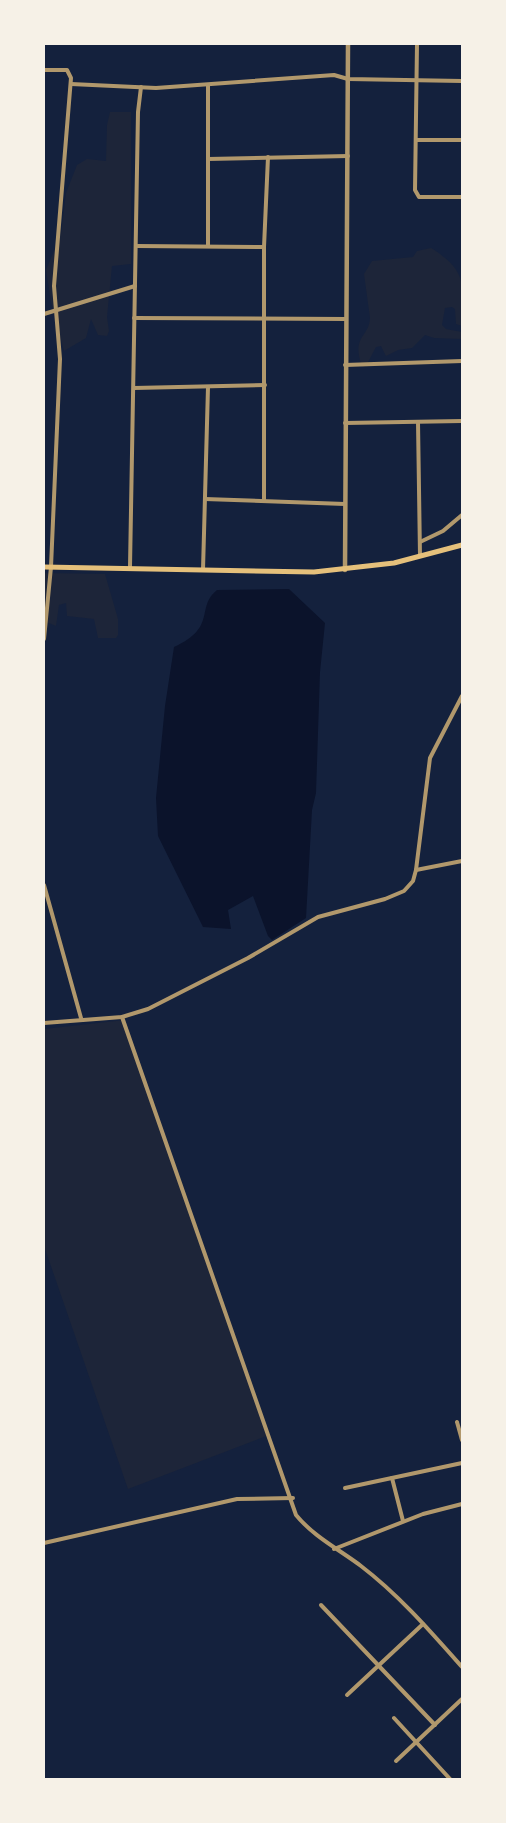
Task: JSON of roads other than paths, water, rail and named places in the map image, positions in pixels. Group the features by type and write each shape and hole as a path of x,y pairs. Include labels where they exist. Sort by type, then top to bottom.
{"main road":[{"path":"44,567 130,567 306,573 345,570 420,557 462,545"}],"street":[{"path":"345,570 348,44"},
{"path":"417,44 415,190 419,197 462,197"},
{"path":"44,70 67,70 71,78 54,286 60,359 51,567 44,639"},
{"path":"71,84 141,87 208,86 334,75 348,78 462,81"},
{"path":"208,86 208,246"},
{"path":"130,567 138,112 141,87"},
{"path":"417,140 462,140"},
{"path":"208,159 348,156"},
{"path":"264,501 264,247 268,157"},
{"path":"136,246 264,247"},
{"path":"44,314 135,286"},
{"path":"135,318 346,319"},
{"path":"345,365 462,361"},
{"path":"134,388 265,385"},
{"path":"203,570 208,387"},
{"path":"345,423 462,421"},
{"path":"418,422 420,557"},
{"path":"205,499 345,504"},
{"path":"420,542 443,531 462,515"},
{"path":"44,1023 81,1018 122,1017 148,1009 272,945 318,917 385,899 404,891 411,885 416,870 430,758 462,696"},
{"path":"416,870 462,861"},
{"path":"44,885 81,1018"},
{"path":"122,1017 293,1498 298,1518 334,1549 361,1566 423,1624 462,1667"},
{"path":"457,1422 462,1440"},
{"path":"345,1488 462,1463"},
{"path":"392,1478 403,1521"},
{"path":"44,1543 237,1499 293,1498"},
{"path":"334,1549 403,1521 462,1504"},
{"path":"321,1605 435,1725"},
{"path":"347,1695 423,1624"},
{"path":"396,1761 462,1699"},
{"path":"394,1718 451,1779"}]}
